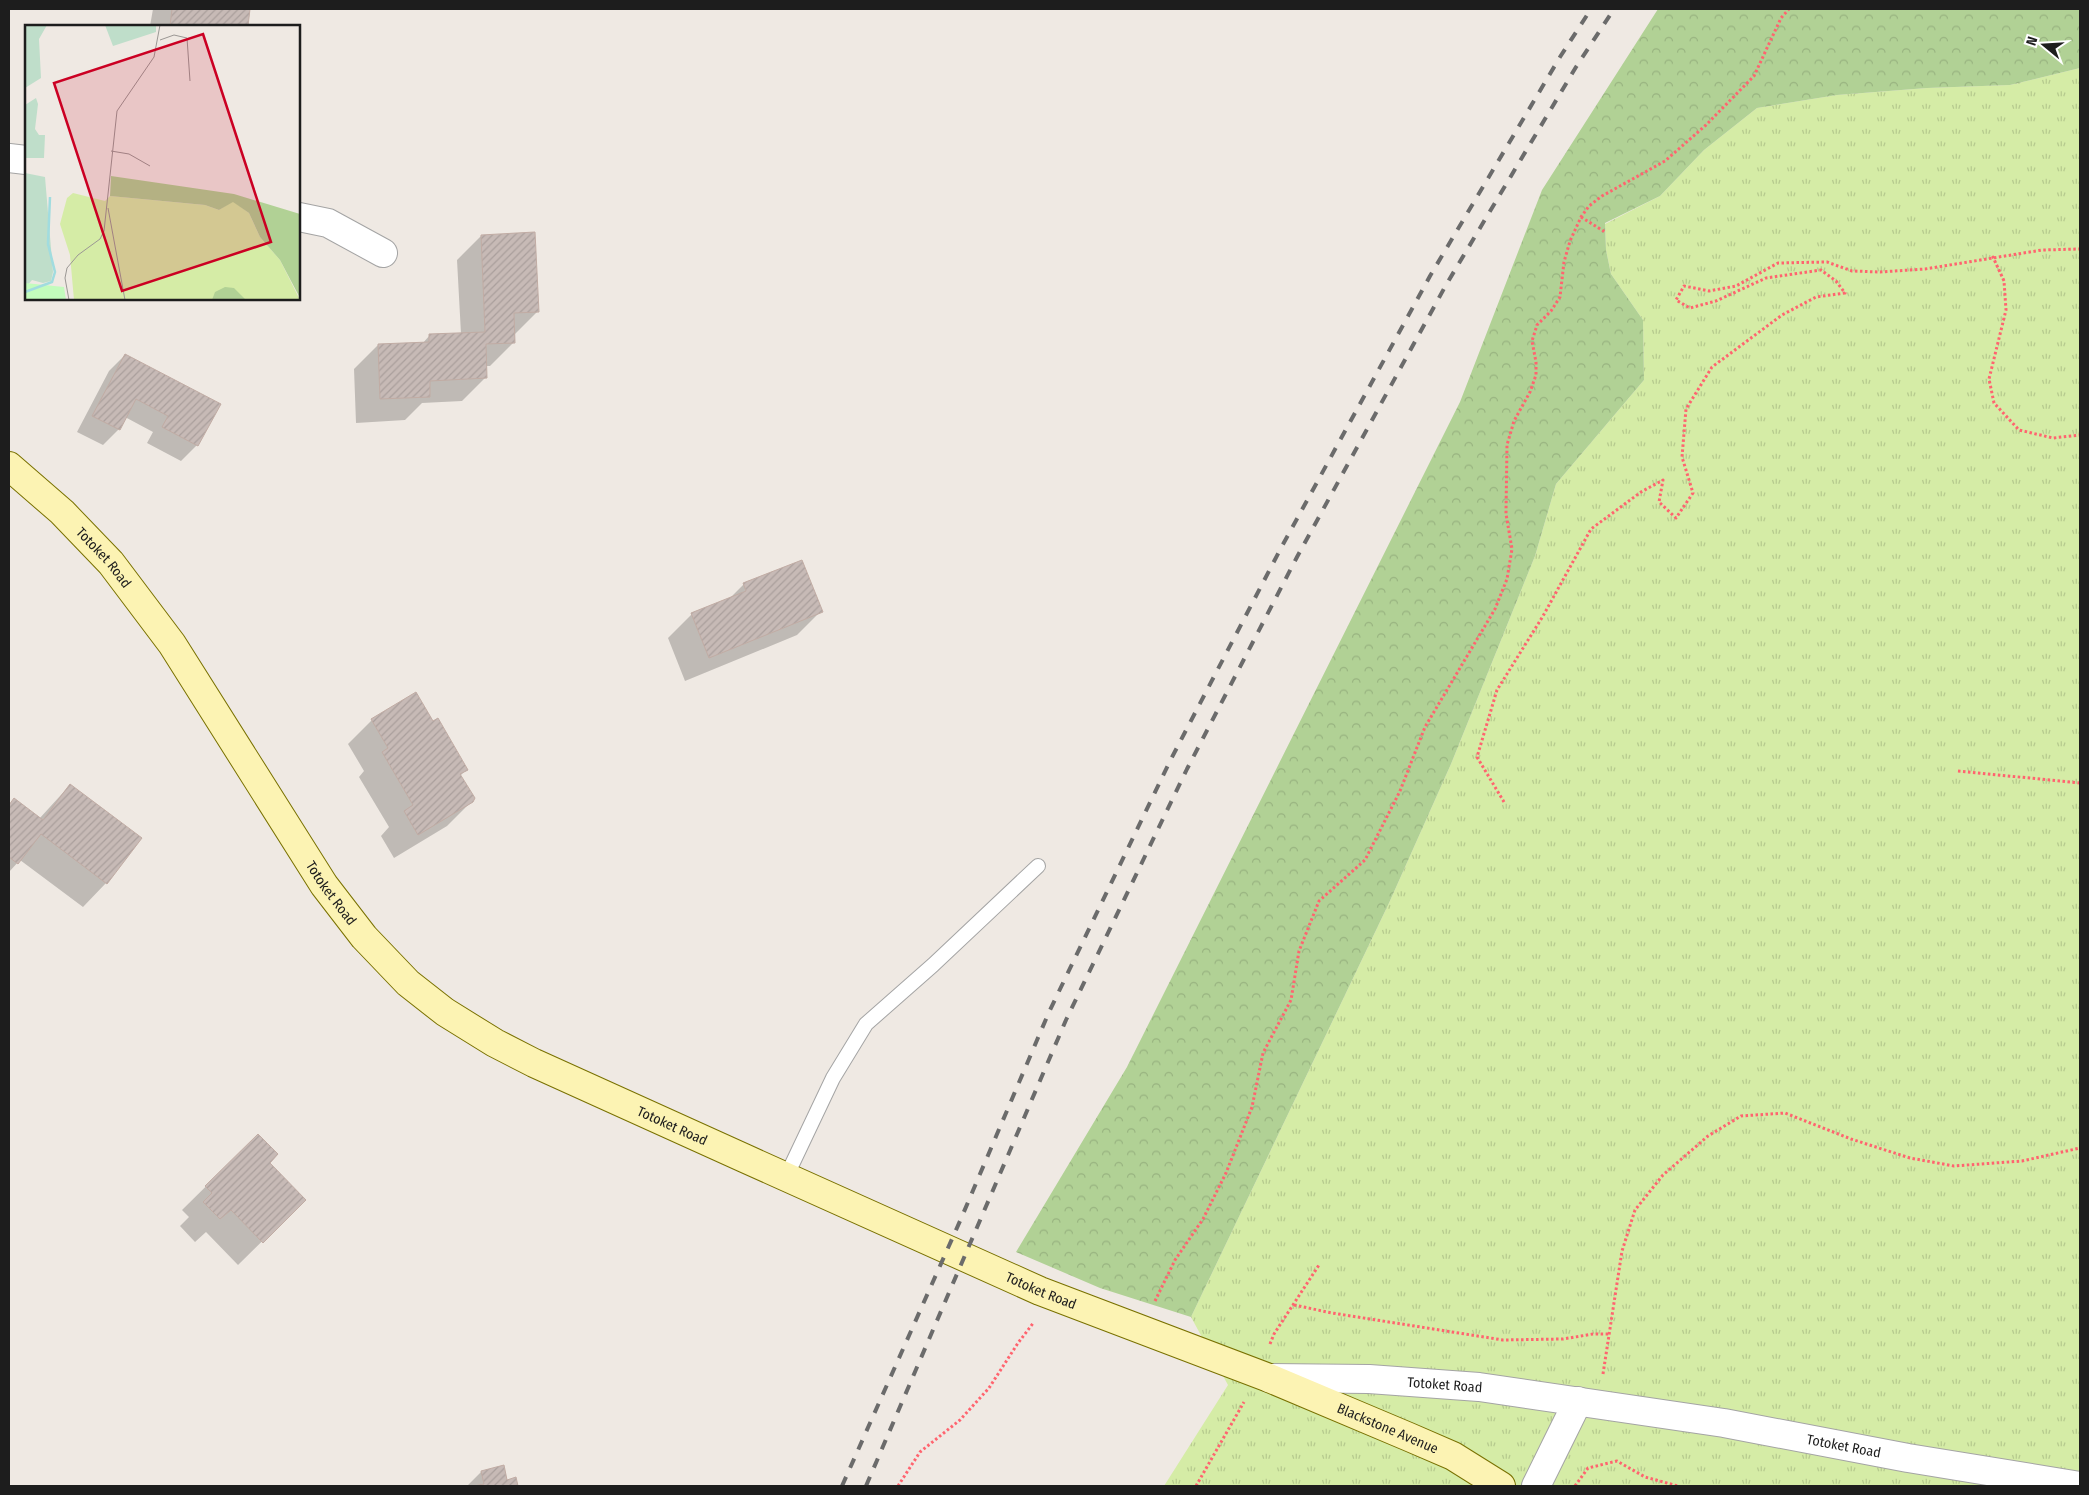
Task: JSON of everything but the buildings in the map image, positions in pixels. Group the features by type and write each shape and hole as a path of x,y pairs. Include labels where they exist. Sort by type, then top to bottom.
{"main road":[{"name":"Totoket Road","path":"9,466 62,512 111,563 172,644 324,885 364,937 408,983 445,1012 495,1043 543,1067 786,1177 1055,1296 1269,1378"},
{"name":"Blackstone Avenue","path":"1269,1378 1453,1456 1501,1486"}],"street":[{"path":"9,158 25,160"},
{"path":"300,218 328,223 384,253"},
{"name":"Totoket Road","path":"1269,1378 1369,1379 1470,1386 1724,1423 1908,1458 2080,1486"},
{"path":"1536,1486 1578,1401"}],"lane":[{"path":"786,1177 833,1078 866,1024 933,965 1038,866"}],"path":[{"path":"1141,1330 1175,1260 1203,1219 1226,1173 1252,1107 1263,1054 1291,1000 1298,951 1319,902 1365,860 1400,791 1425,727 1495,609 1508,579 1512,549 1506,514 1507,445 1514,421 1530,392 1536,375 1536,362 1532,341 1537,325 1551,311 1560,297 1564,262 1570,241 1590,206 1602,196 1665,161 1706,125 1754,76 1781,18 1790,9"},
{"path":"1582,217 1606,232"},
{"path":"1504,802 1477,757 1497,690 1543,616 1591,529 1641,492 1663,480 1659,502 1676,518 1693,493 1682,457 1686,409 1712,367 1782,315 1816,297 1845,293 1836,281 1821,270 1766,278 1716,301 1690,308 1676,300 1684,286 1709,291 1736,286 1778,263 1827,262 1852,271 1880,272 1925,269 2042,250 2080,249"},
{"path":"1993,257 2004,281 2006,310 1989,379 1994,403 2019,430 2053,438 2080,434"},
{"path":"1958,771 2080,783"},
{"path":"1603,1376 1622,1251 1635,1210 1663,1175 1708,1136 1741,1116 1785,1113 1852,1139 1910,1158 1954,1166 2022,1161 2080,1148"},
{"path":"898,1486 920,1452 960,1420 989,1388 1018,1343 1055,1296"},
{"path":"1294,1305 1332,1313 1503,1340 1563,1339 1593,1334 1609,1334"},
{"path":"1575,1486 1588,1468 1617,1461 1645,1476 1678,1486"}],"green space":[{"path":"1658,9 2080,9 2080,68 2010,85 1927,88 1837,95 1757,108 1704,150 1660,196 1605,223 1606,250 1611,274 1643,320 1644,380 1556,484 1535,556 1451,764 1389,903 1191,1317 1100,1288 1016,1252 1127,1067 1460,402 1542,190"},
{"path":"2080,68 2080,1486 1164,1486 1228,1385 1191,1317 1389,903 1451,764 1535,556 1556,484 1644,380 1643,320 1611,274 1606,250 1605,224 1660,196 1704,150 1757,108 1837,95 1927,88 2010,85"}],"railway":[{"path":"842,1486 960,1221 1049,1012 1170,761 1281,548 1430,276 1560,57 1591,9"},
{"path":"866,1486 1066,1020 1187,769 1297,557 1446,285 1576,67 1614,9"}]}
